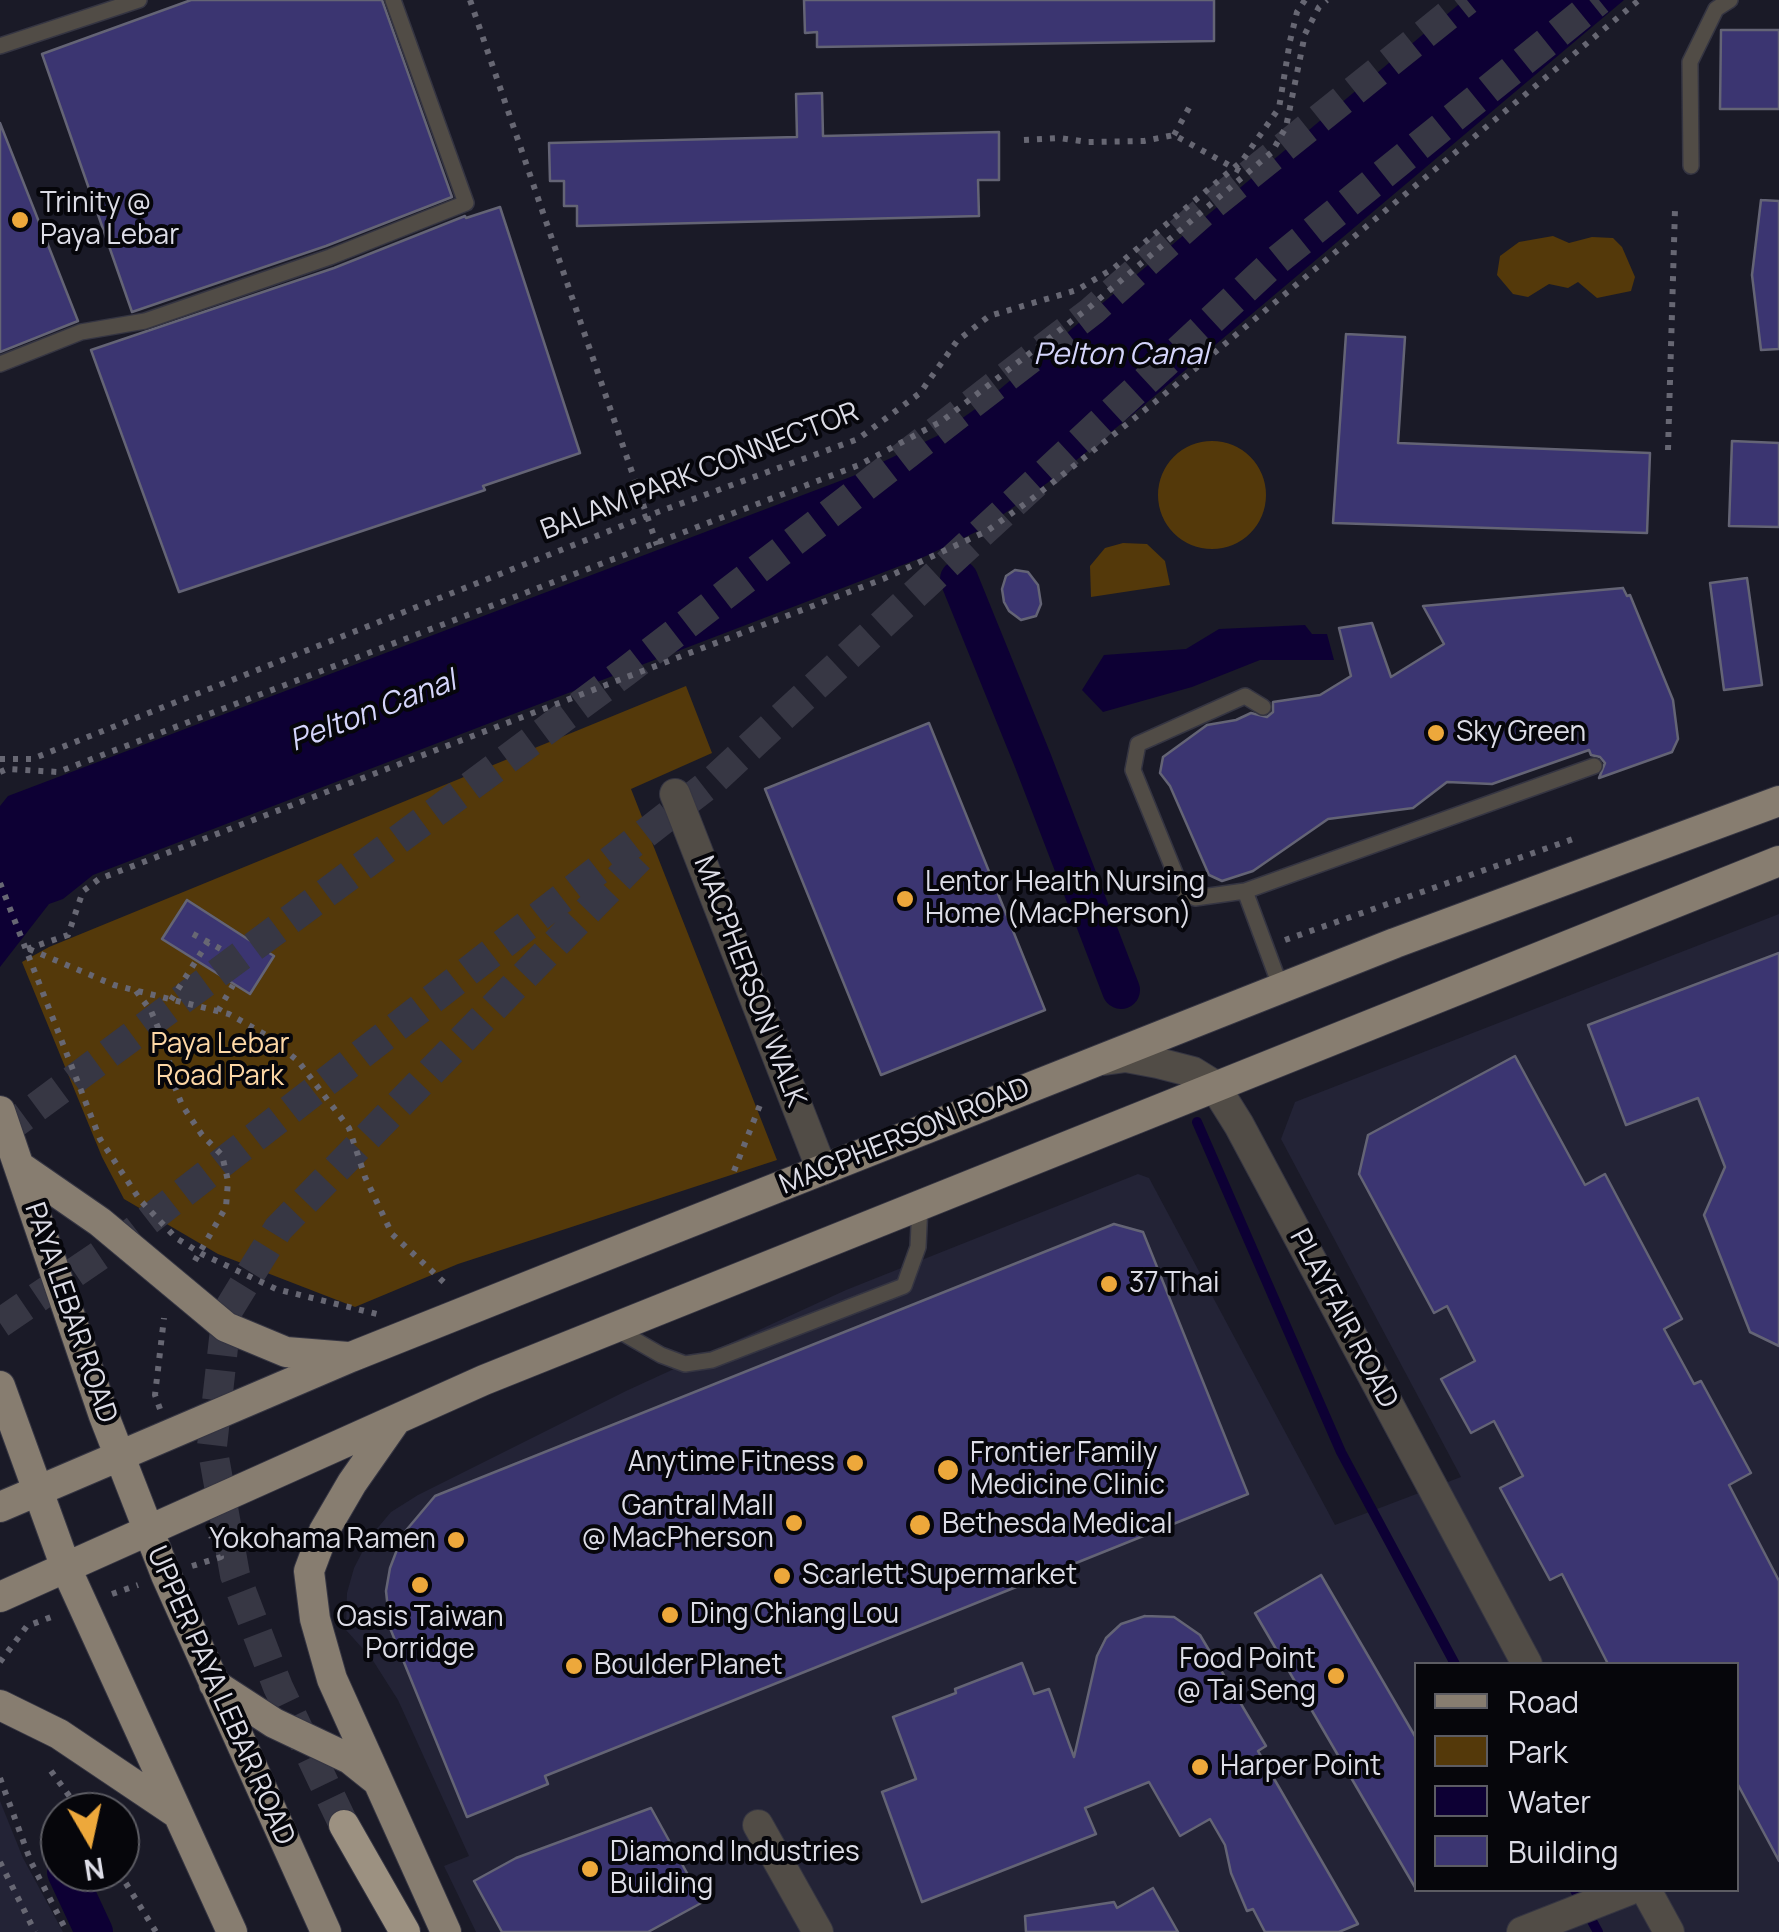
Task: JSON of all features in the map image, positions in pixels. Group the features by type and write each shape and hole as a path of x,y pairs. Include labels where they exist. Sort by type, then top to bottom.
{"highway":[{"path":"344,1825 405,1932"}],"main road":[{"name":"MACPHERSON ROAD","path":"0,1507 351,1358 822,1170 1281,988 1779,801"},
{"path":"0,1597 398,1417 1779,860"},
{"name":"PAYA LEBAR ROAD","path":"0,1110 120,1458"},
{"path":"19,1166 100,1222 226,1327 286,1352 351,1358"},
{"path":"0,1386 66,1568 232,1932"},
{"path":"398,1417 324,1531 309,1571 314,1620 332,1679 446,1932"},
{"name":"UPPER PAYA LEBAR ROAD","path":"120,1458 213,1684 326,1932"},
{"path":"213,1684 274,1723 350,1760 375,1779"},
{"path":"0,1705 59,1734 177,1814"}],"street":[{"name":"MACPHERSON WALK","path":"675,794 822,1170"},
{"path":"1096,1062 1126,1056 1193,1072 1214,1085"},
{"name":"PLAYFAIR ROAD","path":"1214,1085 1525,1662"},
{"path":"758,1825 818,1932"},
{"path":"1647,1892 1669,1932"},
{"path":"1522,1932 1616,1894"}],"lane":[{"path":"0,46 139,0"},
{"path":"0,364 81,332 145,322 330,257 466,203 394,0"},
{"path":"1692,166 1690,62 1716,9 1730,0"},
{"path":"1263,707 1245,696 1138,744 1133,770 1181,888 1194,898 1246,891 1594,766"},
{"path":"1246,891 1281,988"},
{"path":"614,1328 661,1355 686,1364 712,1360 904,1286 918,1247 920,1205"}],"path":[{"path":"470,0 657,545"},
{"name":"BALAM PARK CONNECTOR","path":"0,759 32,759 647,516 858,439 920,394 957,341 989,316 1077,290 1114,268 1242,160 1279,108 1290,41 1297,12 1305,0"},
{"path":"0,772 58,772 859,465 942,421 1091,306 1272,152 1286,128 1305,34 1318,8 1327,0"},
{"path":"28,949 68,936 82,892 99,879 883,579 987,531 1155,402 1639,0"},
{"path":"1174,135 1190,106"},
{"path":"1024,140 1144,141 1174,135 1245,174"},
{"path":"1668,450 1675,209"},
{"path":"1284,940 1577,838"},
{"path":"0,883 100,1138 140,1200 176,1238 202,1254 276,1289 382,1315"},
{"path":"193,934 226,952"},
{"path":"171,1000 208,942"},
{"path":"28,949 114,985 229,1014 266,1034 298,1062 349,1128 365,1176 392,1234 449,1287"},
{"path":"218,1012 233,985"},
{"path":"136,991 151,1011 168,1051 182,1105 202,1135 222,1155 228,1181 226,1207 202,1254"},
{"path":"732,1177 762,1108 755,1090"},
{"path":"432,1294 467,1280"},
{"path":"0,1662 27,1626 221,1557"},
{"path":"0,1778 31,1862 67,1932"},
{"path":"0,1862 36,1932"},
{"path":"131,1892 156,1932"}],"shaded area":[{"path":"1779,914 1779,1932 476,1932 444,1866 469,1856 398,1700 372,1659 346,1630 347,1593 354,1568 370,1537 391,1512 626,1391 846,1290 1138,1174 1149,1178 1335,1525 1461,1477 1281,1139 1295,1102"},
{"path":"0,1801 23,1858 63,1932 0,1932"}],"green space":[{"path":"1553,236 1569,243 1592,237 1613,238 1622,247 1635,277 1631,291 1597,298 1578,282 1568,288 1549,284 1528,297 1513,294 1497,275 1500,256 1519,242"},
{"path":"1212,441 1233,445 1250,457 1262,474 1266,495 1262,516 1250,533 1233,545 1212,549 1191,545 1174,533 1162,516 1158,495 1162,474 1174,457 1191,445"},
{"path":"1123,543 1147,544 1165,561 1170,585 1091,597 1090,566 1105,548"},
{"name":"Paya Lebar Road Park","path":"686,686 712,753 631,789 777,1160 458,1264 355,1307 218,1254 124,1199 102,1157 22,962 49,947"}],"water":[{"name":"Pelton Canal","path":"1464,0 1624,0 1144,405 1057,476 984,528 926,556 93,875 63,899 49,904 0,967 0,806 8,796 853,476 937,436 981,405"},
{"path":"1305,625 1312,634 1327,634 1334,660 1260,660 1192,687 1103,712 1082,690 1104,655 1186,649 1219,629"}],"building":[{"path":"191,0 382,0 452,197 326,246 132,312 42,54"},
{"path":"804,0 1214,0 1214,41 817,47 817,32 805,33"},
{"path":"1721,30 1779,30 1779,109 1720,109"},
{"path":"822,93 823,136 999,132 999,180 978,180 979,216 577,226 577,206 564,206 564,181 550,181 549,143 797,137 796,94"},
{"name":"Trinity @ Paya Lebar","path":"0,123 78,321 0,352"},
{"path":"1761,200 1779,201 1779,349 1761,350 1752,275"},
{"path":"500,207 580,453 483,486 485,490 179,592 91,350 334,268 465,216"},
{"path":"1346,334 1405,337 1398,443 1650,453 1647,533 1333,523"},
{"path":"1732,441 1779,443 1779,527 1729,526"},
{"path":"1015,570 1028,572 1038,585 1041,604 1036,616 1021,620 1004,602 1006,576"},
{"path":"1747,578 1762,685 1724,690 1710,583"},
{"name":"Sky Green","path":"1623,588 1630,595 1673,700 1678,739 1672,752 1599,778 1605,763 1589,750 1492,784 1447,782 1413,808 1328,819 1253,871 1222,881 1209,875 1170,786 1160,773 1163,757 1207,725 1251,713 1267,717 1273,712 1273,702 1320,695 1351,676 1339,628 1372,623 1391,677 1444,644 1423,606"},
{"name":"Lentor Health Nursing Home (MacPherson)","path":"929,723 1045,1010 881,1075 765,789"},
{"path":"187,900 274,956 250,994 162,939"},
{"path":"1779,953 1779,1346 1750,1332 1704,1215 1725,1167 1698,1098 1626,1125 1588,1025"},
{"path":"1515,1056 1585,1185 1605,1174 1682,1319 1664,1329 1694,1384 1701,1381 1751,1473 1729,1485 1779,1581 1779,1861 1739,1787 1739,1662 1607,1662 1562,1574 1550,1580 1500,1488 1523,1476 1494,1421 1471,1433 1441,1379 1475,1361 1447,1306 1434,1313 1359,1174 1368,1135"},
{"name":"Gantral Mall @ MacPherson","path":"1114,1224 1143,1232 1248,1494 545,1776 548,1784 467,1817 390,1628 386,1591 403,1534 435,1496"},
{"name":"Food Point @ Tai Seng","path":"1321,1575 1414,1735 1414,1886 1255,1613"},
{"path":"1145,1616 1174,1617 1200,1635 1266,1746 1258,1751 1358,1924 1339,1932 1265,1932 1253,1909 1247,1911 1231,1873 1225,1845 1210,1819 1180,1836 1149,1782 1085,1808 1096,1834 922,1902 882,1792 916,1779 893,1717 1022,1663 1034,1694 1049,1689 1074,1757 1097,1656 1106,1638 1121,1624"},
{"name":"Diamond Industries Building","path":"651,1808 703,1902 648,1932 502,1932 474,1881 516,1858"},
{"path":"1153,1888 1178,1932 1026,1932 1025,1916 1114,1902 1117,1908"}],"waterway":[{"path":"959,579 1121,990"},
{"path":"1197,1122 1341,1452 1454,1662"},
{"path":"75,1892 94,1932"},
{"path":"1576,1892 1598,1932"}],"tunnel":[{"path":"0,1134 625,672 1092,311 1202,213 1467,0"},
{"path":"0,1323 124,1239 714,780 1270,266 1599,0"},
{"path":"344,1825 278,1687 235,1575 212,1446 227,1312 278,1229 639,858"}],"place":[{"name":"Trinity @ Paya Lebar","path":"20,220"},
{"name":"Sky Green","path":"1436,733"},
{"name":"Lentor Health Nursing Home (MacPherson)","path":"905,899"},
{"name":"37 Thai","path":"1109,1284"},
{"name":"Anytime Fitness","path":"855,1463"},
{"name":"Frontier Family Medicine Clinic","path":"948,1470"},
{"name":"Gantral Mall @ MacPherson","path":"794,1523"},
{"name":"Bethesda Medical","path":"920,1525"},
{"name":"Yokohama Ramen","path":"456,1540"},
{"name":"Scarlett Supermarket","path":"782,1576"},
{"name":"Oasis Taiwan Porridge","path":"420,1585"},
{"name":"Ding Chiang Lou","path":"670,1615"},
{"name":"Boulder Planet","path":"574,1666"},
{"name":"Food Point @ Tai Seng","path":"1336,1676"},
{"name":"Harper Point","path":"1200,1767"},
{"name":"Diamond Industries Building","path":"590,1869"}]}
